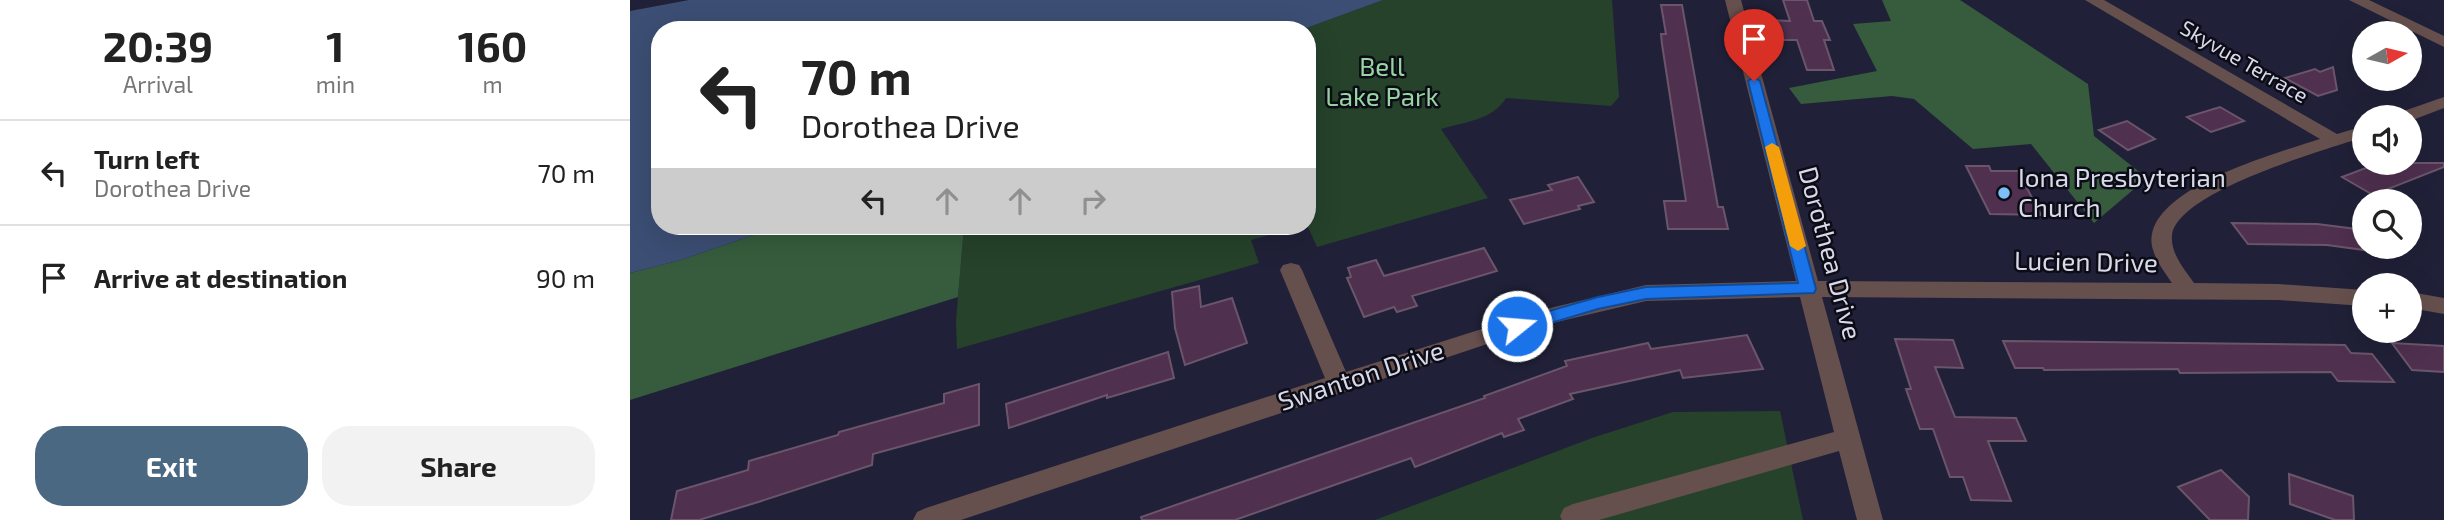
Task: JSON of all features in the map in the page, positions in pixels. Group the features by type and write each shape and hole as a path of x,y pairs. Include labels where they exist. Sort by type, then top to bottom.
{"street":[{"name":"Dorothea Drive","path":"1733,0 1870,520"},
{"name":"Skyvue Terrace","path":"2093,0 2336,141"},
{"path":"2357,0 2444,42"},
{"path":"2422,110 2444,102"},
{"path":"2188,291 2167,258 2162,240 2163,229 2174,210 2243,172 2352,135"},
{"path":"1291,270 1339,383"},
{"name":"Lucien Drive","path":"1808,289 2279,292 2352,297"},
{"name":"Swanton Drive","path":"926,520 1339,383 1542,318 1610,300 1646,293 1692,290 1808,289"},
{"path":"2422,302 2444,306"},
{"path":"1573,516 1849,439"}],"green space":[{"name":"Bell Lake Park","path":"1383,0 1612,0 1619,97 1611,106 1506,98 1486,116 1441,129 1488,198 1317,247 1312,235 1316,235 1316,25"},
{"path":"1882,0 1960,0 2088,84 2094,136 2147,178 2094,223 2031,144 1973,149 1914,99 1892,96 1801,104 1789,88 1877,71 1853,24 1891,21"},
{"path":"753,235 963,235 958,297 630,400 630,273 681,260"},
{"path":"963,235 1270,235 1251,240 1259,263 957,349 956,321"},
{"path":"1780,411 1803,520 1375,520 1592,438 1673,412"}],"water":[{"path":"689,0 1383,0 1316,25 1316,21 651,21 651,235 753,235 681,260 630,273 630,11"}],"building":[{"path":"1783,0 1807,0 1814,21 1822,21 1830,40 1824,40 1834,70 1807,70 1797,40 1764,40 1764,20 1790,21"},
{"path":"1661,5 1682,5 1718,207 1723,207 1728,229 1668,229 1664,201 1686,201 1662,44 1661,34 1666,34"},
{"path":"2333,67 2337,90 2318,96 2285,78 2315,69 2320,72"},
{"path":"2220,107 2244,121 2211,132 2187,117"},
{"path":"2127,121 2155,139 2128,150 2099,130"},
{"path":"2422,163 2444,163 2444,167 2388,189 2363,189 2342,177 2352,173 2422,175"},
{"name":"Iona Presbyterian Church","path":"1966,166 1989,166 1991,171 2018,171 2041,215 1990,214"},
{"path":"1578,177 1594,202 1578,206 1580,209 1524,224 1510,200 1552,190 1548,185"},
{"path":"2232,223 2317,224 2352,228 2352,248 2327,245 2248,244"},
{"path":"1484,248 1497,271 1412,296 1417,306 1397,312 1394,307 1364,317 1347,278 1351,277 1348,268 1376,260 1384,276"},
{"path":"1199,286 1201,307 1232,298 1247,343 1185,365 1175,328 1172,292"},
{"path":"1747,335 1763,369 1683,378 1680,370 1570,394 1573,399 1518,419 1524,430 1504,437 1502,433 1415,467 1411,458 1235,520 1142,520 1141,517 1485,398 1484,396 1567,366 1565,361 1648,343 1651,349"},
{"path":"1895,339 1953,340 1963,368 1935,367 1955,417 2016,418 2026,441 1988,441 2011,501 1971,500 1963,477 1950,477 1933,429 1920,429 1906,389 1911,389"},
{"path":"2003,341 2345,345 2351,353 2372,354 2394,382 2338,381 2331,372 2180,373 2178,369 2015,368"},
{"path":"2392,343 2444,346 2444,372 2412,370"},
{"path":"1168,352 1174,378 1107,398 1107,395 1009,428 1006,404"},
{"path":"979,384 979,425 873,454 872,465 755,503 699,520 671,520 677,491 748,470 749,461 838,435 839,432 944,403 944,394"},
{"path":"2221,470 2249,497 2248,520 2210,520 2178,487"},
{"path":"2289,474 2353,496 2354,520 2335,520 2290,504"}],"slow traffic":[{"path":"1772,147 1798,246"}],"place":[{"name":"Iona Presbyterian Church","path":"2004,193"}],"route":[{"path":"1517,326 1598,303 1646,293 1808,289 1754,81"}]}
